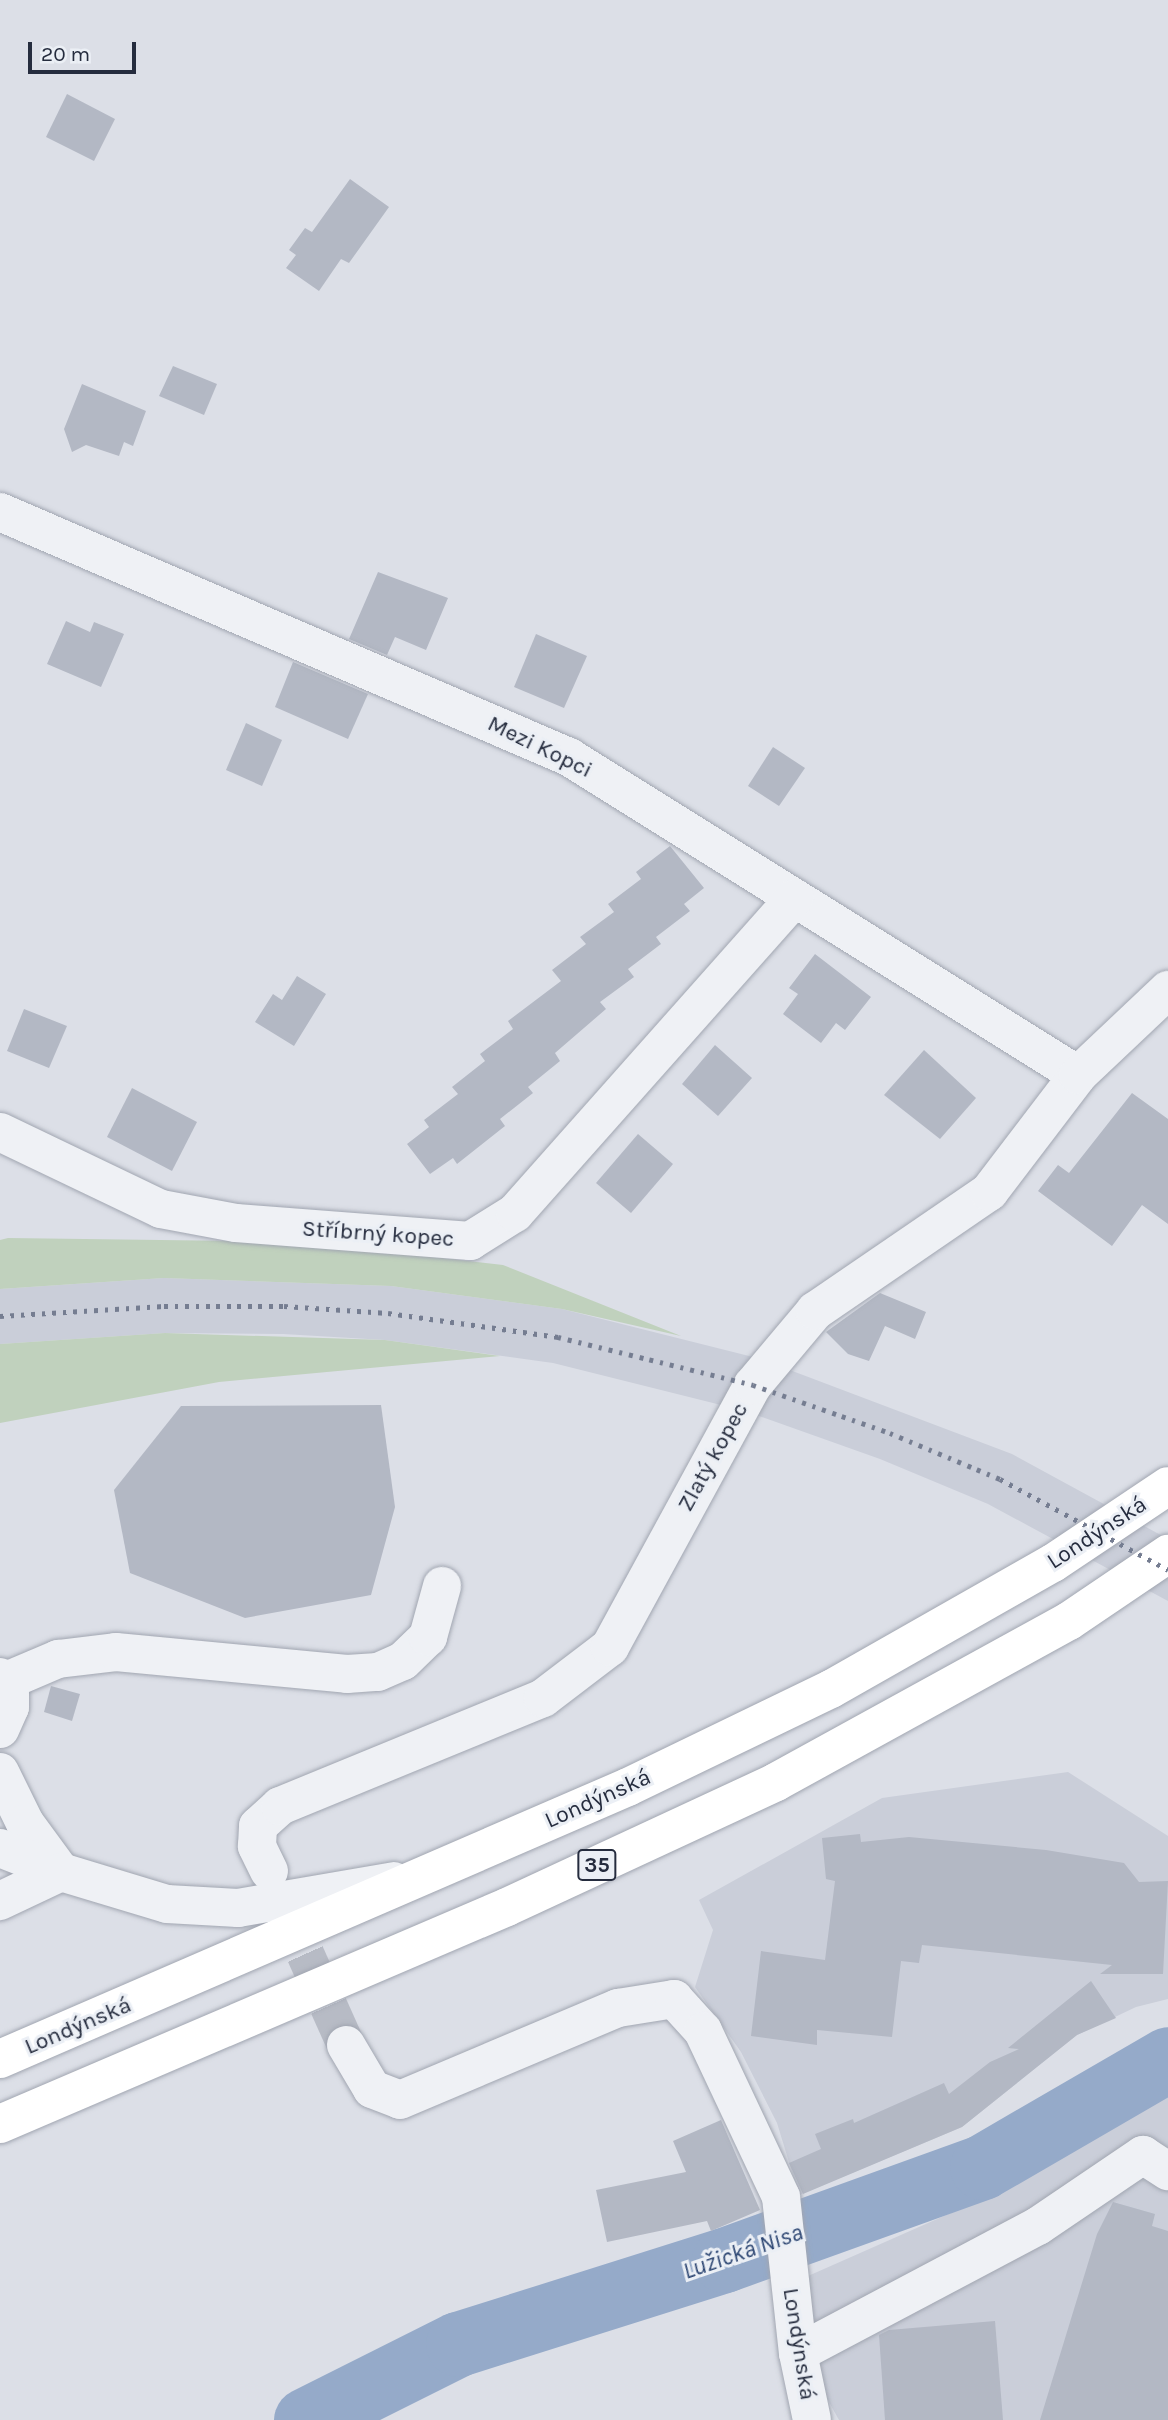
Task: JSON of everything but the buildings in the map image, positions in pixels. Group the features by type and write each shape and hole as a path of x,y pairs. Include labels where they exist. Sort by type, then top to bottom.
{"highway":[{"name":"Londýnská","path":"0,2059 628,1787 831,1689 1052,1563 1168,1486"},
{"name":"35","path":"0,2124 507,1906 776,1782 1069,1621 1168,1554"}],"street":[{"name":"Mezi Kopci","path":"0,512 569,757 1078,1075"},
{"name":"Stříbrný kopec","path":"0,1132 161,1209 236,1223 470,1241 515,1213 795,898"},
{"name":"Zlatý kopec","path":"268,1871 257,1846 258,1826 280,1806 543,1698 610,1647 753,1385 815,1311 989,1192 1078,1075 1168,990"},
{"path":"0,1729 10,1707 2,1679 58,1659 117,1652 347,1674 378,1672 402,1661 428,1637 442,1586"},
{"path":"0,1772 25,1822 61,1872"},
{"path":"0,1848 61,1872 167,1904 238,1908 413,1878"},
{"path":"0,1901 61,1872"},
{"name":"Londýnská","path":"346,2045 372,2089 400,2100 618,2008 674,1999 703,2031 781,2197 798,2353 812,2420"},
{"path":"798,2353 1038,2226 1143,2155 1168,2171"}],"shaded area":[{"path":"164,1278 391,1286 562,1309 761,1359 1012,1454 1168,1539 1168,1601 988,1504 880,1459 745,1411 553,1363 385,1340 283,1334 165,1333 0,1344 0,1289"},
{"path":"1068,1772 1168,1836 1168,1999 1136,2007 1077,2035 962,2127 799,2195 777,2123 741,2052 695,1987 713,1930 699,1900 882,1798"},
{"path":"1168,2081 1168,2420 839,2420 824,2393 799,2280 962,2208 1124,2104"}],"green space":[{"path":"0,1240 303,1242 503,1265 681,1336 562,1309 391,1286 164,1278 0,1289"},
{"path":"165,1333 385,1340 500,1356 219,1382 0,1423 0,1344"}],"waterway":[{"name":"Lužická Nisa","path":"306,2420 458,2344 724,2260 982,2167 1168,2059"}],"tunnel":[{"path":"282,1902 346,2045"}],"railway":[{"path":"0,1316 164,1306 284,1306 388,1313 558,1337 753,1385 890,1433 1000,1479 1168,1570"}]}
